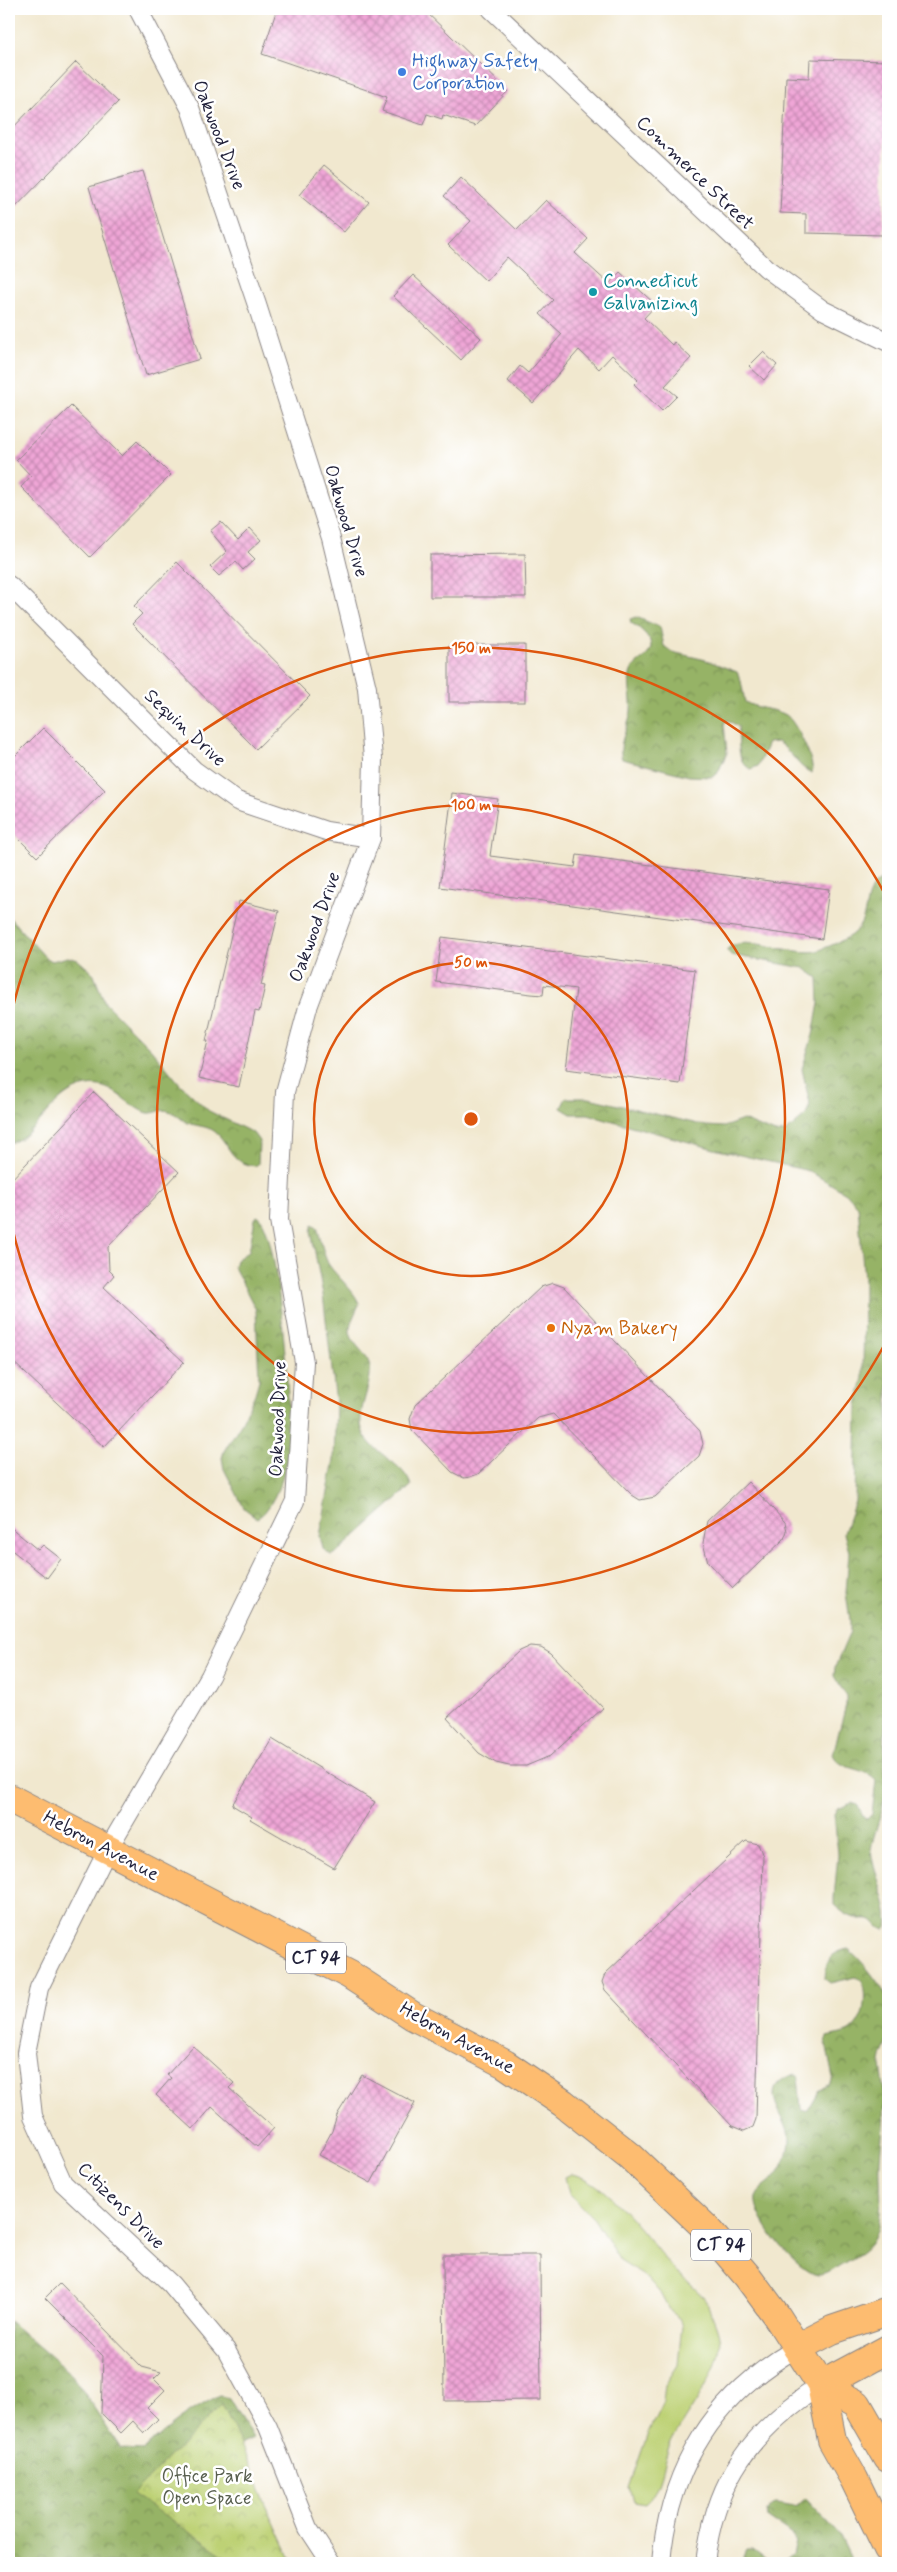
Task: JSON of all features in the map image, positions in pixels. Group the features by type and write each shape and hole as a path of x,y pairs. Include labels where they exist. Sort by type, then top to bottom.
{"main road":[{"name":"Hebron Avenue","path":"9,1798 350,1975 413,2016 500,2062 549,2092 630,2156 706,2228 748,2277 797,2348 821,2385 832,2440 854,2479 888,2549"},
{"path":"797,2348 832,2330 888,2310"},
{"path":"821,2385 888,2349"},
{"name":"Hebron Avenue","path":"821,2385 857,2404 888,2458"}],"street":[{"name":"Oakwood Drive","path":"108,1849 210,1676 295,1501 304,1362 279,1220 285,1092 308,1007 371,838 373,759 367,688 331,538 255,300 190,108 138,9"},
{"name":"Commerce Street","path":"491,9 762,265 823,310 888,342"},
{"name":"Sequin Drive","path":"9,585 194,770 237,801 326,831 371,838"},
{"name":"Citizens Drive","path":"108,1849 39,1988 26,2053 33,2116 63,2183 171,2284 226,2350 268,2427 308,2528 331,2563"},
{"path":"661,2563 666,2527 673,2502 689,2460 704,2431 742,2385 767,2366 797,2348"},
{"path":"705,2563 717,2511 738,2461 755,2439 777,2417 821,2385"}],"green space":[{"path":"636,617 660,627 664,646 672,652 706,660 737,672 741,681 745,702 786,715 804,742 811,761 812,773 807,771 777,742 768,743 758,766 751,769 746,766 740,756 738,726 727,720 724,724 727,753 717,774 712,777 689,776 622,759 622,740 631,710 629,684 631,671 647,655 651,646 644,632 631,623 630,619"},
{"path":"888,878 888,1508 885,1514 888,1528 888,1638 884,1761 886,1786 871,1852 888,1918 885,1930 872,1920 853,1917 834,1905 838,1854 834,1814 837,1809 852,1803 857,1805 867,1819 872,1814 876,1780 866,1773 841,1763 833,1754 846,1705 846,1696 834,1676 835,1667 850,1632 846,1593 849,1552 844,1533 855,1501 857,1405 863,1377 864,1280 858,1206 846,1193 809,1171 714,1149 588,1114 571,1114 561,1108 566,1098 589,1098 706,1126 724,1127 743,1120 775,1133 786,1132 806,1115 810,1104 802,1069 813,1035 819,1003 818,978 804,968 731,955 726,950 734,945 745,943 810,952 836,943 856,931 862,920 868,897 874,885 880,880"},
{"path":"9,917 45,957 52,961 68,957 78,960 93,973 105,1003 150,1048 180,1084 209,1111 253,1133 259,1141 258,1164 255,1166 240,1161 211,1129 188,1123 169,1111 144,1112 110,1090 96,1086 87,1086 64,1096 28,1133 9,1143"},
{"path":"257,1216 265,1226 278,1285 286,1366 289,1451 282,1478 274,1498 263,1514 257,1518 244,1508 224,1469 222,1458 224,1451 242,1422 255,1394 259,1380 256,1310 234,1267 236,1260 249,1251"},
{"path":"313,1224 317,1227 329,1265 359,1303 350,1332 351,1337 367,1358 370,1368 369,1384 361,1416 363,1432 373,1446 402,1471 408,1478 411,1486 335,1554 331,1555 323,1549 320,1536 334,1459 336,1403 323,1295 311,1231"},
{"path":"848,1949 864,1964 876,1980 885,1994 889,2009 889,2036 881,2062 885,2096 880,2161 881,2201 877,2230 867,2247 831,2271 817,2275 808,2272 798,2264 768,2230 757,2206 756,2197 761,2189 780,2170 788,2150 788,2131 776,2104 774,2095 776,2087 782,2080 795,2074 798,2076 801,2109 803,2111 808,2110 819,2091 830,2084 833,2078 826,2044 827,2037 850,2031 855,2027 862,2015 864,2008 864,1986 862,1980 855,1977 830,1983 825,1979 826,1967 830,1958"},
{"path":"571,2174 584,2178 611,2198 626,2212 672,2268 700,2293 707,2303 719,2336 719,2349 710,2377 676,2433 667,2452 655,2492 645,2504 633,2502 629,2488 648,2433 663,2402 665,2385 678,2365 682,2325 679,2318 670,2312 660,2293 647,2278 620,2261 594,2219 569,2194 565,2177"},
{"path":"9,2321 73,2376 121,2449 144,2450 171,2426 199,2407 220,2395 229,2398 253,2439 210,2459 293,2563 9,2563"},
{"name":"Office Park Open Space","path":"222,2404 293,2563 235,2563 133,2494"},
{"path":"806,2498 839,2534 853,2563 781,2563 793,2554 796,2542 789,2532 768,2518 767,2511 776,2504 797,2506"},
{"path":"747,2550 753,2550 770,2563 741,2563"}],"building":[{"name":"Highway Safety Corporation","path":"277,9 423,9 508,91 475,126 443,115 442,119 427,114 423,125 382,111 387,97 262,54"},
{"path":"810,59 888,61 883,235 806,233 806,214 780,213 786,77 809,78"},
{"path":"76,62 118,102 9,214 9,132"},
{"path":"324,165 369,202 344,232 299,195"},
{"path":"143,171 200,359 146,375 89,187"},
{"name":"Connecticut Galvanizing","path":"461,177 517,230 546,200 588,239 575,253 609,284 620,272 656,305 644,318 672,345 674,342 691,358 665,386 677,396 662,411 634,384 638,380 612,355 599,369 579,350 533,403 508,381 520,366 528,373 562,334 540,314 553,300 507,257 486,281 448,245 471,221 444,196"},
{"path":"413,275 481,338 461,360 393,296"},
{"path":"763,352 777,365 764,380 749,366"},
{"path":"71,406 122,456 137,441 171,475 90,557 21,487 31,476 16,460"},
{"path":"221,522 238,540 250,528 261,540 248,552 255,559 243,570 236,562 219,576 210,567 227,551 210,531"},
{"path":"525,554 526,597 430,597 430,555"},
{"path":"177,562 310,696 256,749 132,624 142,614 134,606"},
{"path":"449,645 525,645 525,702 449,702"},
{"path":"43,728 105,790 37,857 9,829 9,762"},
{"path":"452,793 498,799 490,856 575,867 577,855 829,889 822,939 440,887"},
{"path":"239,901 279,911 261,985 265,986 259,1012 255,1011 239,1087 199,1078"},
{"path":"442,937 695,970 680,1084 566,1069 576,989 544,985 543,995 436,982"},
{"path":"94,1092 179,1172 108,1247 109,1270 114,1275 104,1287 184,1362 104,1447 9,1358 9,1182"},
{"path":"553,1283 564,1287 700,1431 703,1444 699,1456 655,1497 640,1500 632,1495 553,1414 538,1418 478,1474 464,1478 452,1472 412,1430 410,1419 415,1405 541,1287"},
{"path":"748,1482 785,1522 787,1531 784,1539 733,1588 708,1562 703,1543 707,1521"},
{"path":"9,1526 38,1550 43,1545 61,1559 47,1578 9,1548"},
{"path":"530,1646 541,1647 551,1653 603,1708 550,1756 526,1766 509,1766 496,1763 479,1753 447,1718 519,1651"},
{"path":"272,1739 375,1802 334,1868 250,1819 252,1817 232,1805"},
{"path":"746,1841 758,1844 763,1856 756,2119 753,2127 744,2131 732,2126 605,1990 602,1982 605,1974"},
{"path":"193,2046 234,2083 229,2088 274,2128 257,2147 212,2107 193,2129 156,2095 171,2078 167,2075"},
{"path":"362,2075 415,2103 371,2183 319,2155 332,2131 337,2115"},
{"path":"443,2255 540,2255 541,2400 444,2401"},
{"path":"60,2283 142,2367 161,2372 154,2379 165,2390 147,2408 158,2419 144,2433 133,2421 121,2433 101,2413 103,2356 45,2298"}],"place":[{"name":"Highway Safety Corporation","path":"402,72"},
{"name":"Connecticut Galvanizing","path":"593,292"},
{"name":"Nyam Bakery","path":"551,1328"}]}
